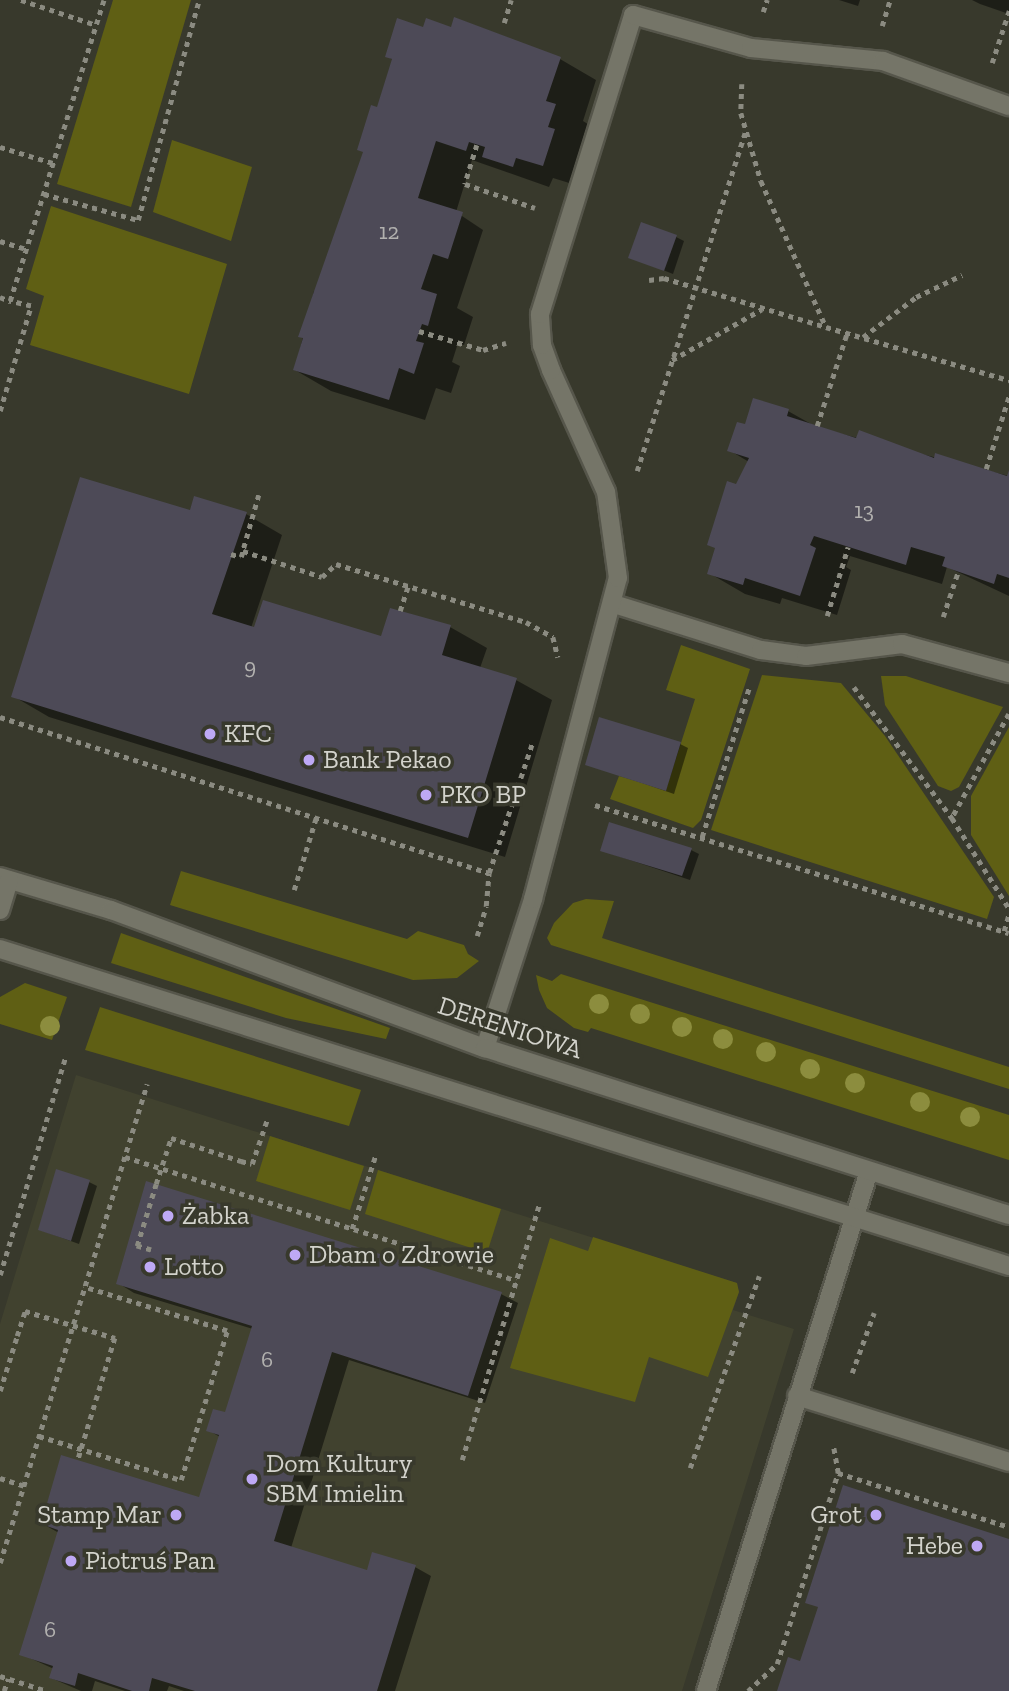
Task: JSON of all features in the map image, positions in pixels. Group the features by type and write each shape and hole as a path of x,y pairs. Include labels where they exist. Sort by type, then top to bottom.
{"street":[{"path":"485,1048 533,899 558,794 614,604 617,541 606,492 551,370 540,332 540,314 633,15 751,48 883,61 1009,106"},
{"path":"614,604 761,650 822,654 902,644 1009,673"},
{"path":"0,910 5,878"},
{"name":"DERENIOWA","path":"5,878 111,910 485,1048 1009,1215"},
{"path":"0,948 1009,1266"},
{"path":"706,1691 869,1171"},
{"path":"797,1396 1009,1462"}],"path":[{"path":"21,0 96,24"},
{"path":"10,301 104,0"},
{"path":"44,194 138,220 199,0"},
{"path":"504,23 511,0"},
{"path":"981,96 1009,11"},
{"path":"751,48 739,98 745,132 783,234 826,327"},
{"path":"636,477 745,132"},
{"path":"477,145 466,184 569,220"},
{"path":"0,147 53,163"},
{"path":"0,241 26,250"},
{"path":"862,338 916,297 962,275"},
{"path":"649,280 664,278 1009,380"},
{"path":"0,297 31,306 0,411"},
{"path":"672,360 763,309"},
{"path":"419,331 483,350 540,332"},
{"path":"817,426 847,333"},
{"path":"986,469 1009,397"},
{"path":"231,554 241,557 259,495"},
{"path":"848,547 822,654 953,818 1009,908"},
{"path":"243,551 322,577 336,564 545,631 553,637 560,662"},
{"path":"932,650 958,572"},
{"path":"400,611 408,586"},
{"path":"702,837 761,650"},
{"path":"953,818 1009,714"},
{"path":"0,717 489,873"},
{"path":"477,936 486,906 489,873 538,728"},
{"path":"558,794 1007,932 1009,914"},
{"path":"294,890 316,818"},
{"path":"0,1275 65,1059"},
{"path":"0,1563 147,1084"},
{"path":"151,1250 137,1246 171,1138 252,1164 267,1120"},
{"path":"352,1229 376,1154"},
{"path":"124,1157 516,1280"},
{"path":"462,1460 538,1205"},
{"path":"690,1468 759,1276"},
{"path":"39,1436 181,1480 227,1331 84,1287"},
{"path":"0,1391 24,1311 115,1338 78,1460"},
{"path":"848,1384 874,1312"},
{"path":"748,1691 777,1664 838,1473 831,1435"},
{"path":"838,1473 1009,1527"},
{"path":"0,1478 24,1486"},
{"path":"0,1676 47,1691"},
{"path":"4,1691 8,1679"}],"shaded area":[{"path":"113,0 191,0 131,207 57,184"},
{"path":"172,140 252,167 231,241 153,212"},
{"path":"51,206 227,264 189,394 30,345 44,296 26,289"},
{"path":"681,645 750,669 701,820 693,828 610,799 619,776 666,790 695,699 666,690"},
{"path":"762,675 841,683 885,736 994,897 987,919 711,830"},
{"path":"881,676 906,676 1003,707 959,787 951,791 938,786 885,705"},
{"path":"1009,727 1009,896 971,835 971,796"},
{"path":"181,871 407,939 418,931 464,945 468,954 479,961 457,978 413,980 170,905"},
{"path":"586,899 614,901 602,938 1009,1067 1009,1089 551,945 547,938 554,923 573,903"},
{"path":"121,933 390,1028 386,1039 286,1018 111,963"},
{"path":"561,974 1009,1115 1009,1160 591,1028 588,1032 574,1028 547,1008 539,990 536,975 552,981"},
{"path":"25,983 67,997 52,1040 0,1024 0,997"},
{"path":"100,1007 361,1090 349,1126 85,1050"},
{"path":"76,1075 737,1283 739,1292 733,1310 794,1329 682,1691 0,1691 0,1324"},
{"path":"270,1136 364,1166 350,1210 256,1181"},
{"path":"378,1170 501,1209 487,1253 365,1214"},
{"path":"593,1237 737,1283 739,1292 708,1377 649,1357 635,1402 510,1368 550,1238 588,1251"}],"building":[{"path":"454,17 561,57 546,101 556,104 548,127 555,129 543,166 516,158 513,167 482,157 485,147 469,142 466,151 436,141 418,198 463,212 448,259 433,254 421,289 437,294 428,326 422,324 416,341 424,343 414,374 399,368 389,400 293,370 303,338 298,337 363,152 357,150 371,105 377,107 392,59 385,57 397,18 423,27 426,18 451,27"},
{"path":"641,222 677,235 664,271 628,258"},
{"path":"753,398 789,409 787,416 856,438 859,430 934,458 935,453 1007,476 1009,470 1009,578 997,574 994,584 942,566 945,557 911,547 906,565 814,536 810,545 816,548 800,596 745,578 743,585 707,574 715,548 707,545 727,481 736,484 749,458 727,451 737,422 745,424"},
{"path":"80,477 190,510 194,496 247,512 212,614 254,627 263,600 381,636 390,608 451,625 442,655 517,678 468,838 11,697"},
{"path":"599,717 681,742 666,791 585,765"},
{"path":"609,822 692,848 682,876 600,851"},
{"path":"56,1169 90,1180 71,1241 38,1230"},
{"path":"146,1181 502,1292 468,1396 332,1352 274,1541 367,1570 372,1552 416,1565 377,1691 195,1691 152,1678 149,1691 132,1691 78,1673 75,1686 49,1678 53,1666 19,1655 58,1530 41,1524 61,1455 199,1497 219,1435 206,1431 213,1409 225,1412 252,1326 116,1284"},
{"path":"843,1485 1009,1539 1009,1691 777,1691 788,1657 800,1661 818,1607 805,1603"}],"place":[{"name":"KFC","path":"210,734"},
{"name":"Bank Pekao","path":"309,760"},
{"name":"PKO BP","path":"426,795"},
{"name":"Żabka","path":"168,1216"},
{"name":"Dbam o Zdrowie","path":"295,1255"},
{"name":"Lotto","path":"150,1267"},
{"name":"Dom Kultury SBM Imielin","path":"252,1479"},
{"name":"Stamp Mar","path":"176,1515"},
{"name":"Grot","path":"876,1515"},
{"name":"Hebe","path":"977,1546"},
{"name":"Piotruś Pan","path":"71,1561"}]}
